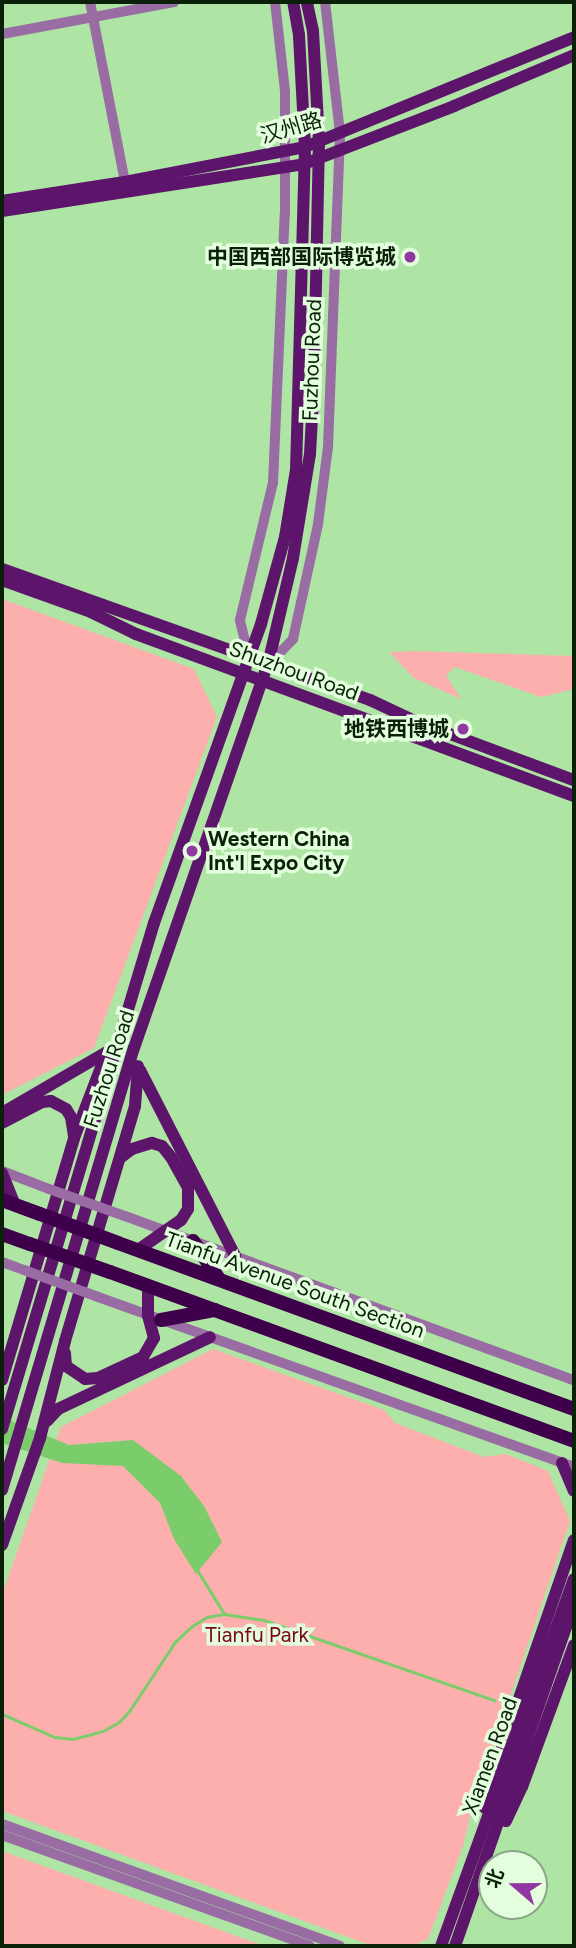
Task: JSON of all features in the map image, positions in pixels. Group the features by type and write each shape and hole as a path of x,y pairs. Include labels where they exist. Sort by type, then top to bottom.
{"highway":[{"name":"Tianfu Avenue South Section","path":"8,1203 574,1409"},
{"path":"2,1234 574,1441"},
{"path":"193,1241 219,1279"},
{"path":"155,1317 216,1310"}],"main road":[{"name":"Fuzhou Road","path":"2,1429 154,923 250,658 285,537 296,470 304,163 299,35 293,2"},
{"name":"Fuzhou Road","path":"2,1490 134,1048 268,664 293,558 310,454 318,159 313,31 307,2"},
{"name":"汉州路","path":"2,201 125,182 304,147 574,37"},
{"name":"汉州路","path":"2,211 304,163 339,152 574,55"},
{"name":"Shuzhou Road","path":"2,569 370,700 415,721 574,780"},
{"name":"Shuzhou Road","path":"2,580 574,796"},
{"path":"2,1380 74,1138 154,923"},
{"path":"40,1438 65,1341 135,1107 138,1066 172,943"},
{"path":"2,1113 106,1055"},
{"path":"138,1066 235,1256"},
{"path":"2,1123 42,1102 51,1101 66,1109 74,1138"},
{"path":"120,1158 132,1149 152,1143 162,1146 188,1188 188,1209 181,1220 138,1250"},
{"path":"2,1172 8,1203"},
{"path":"65,1341 66,1366 85,1379 98,1378 143,1357 154,1338 155,1317 148,1285"},
{"path":"2,1339 19,1323"},
{"path":"2,1545 49,1417 58,1409 210,1338"},
{"path":"568,1465 574,1491"},
{"path":"468,1874 495,1768 574,1539"},
{"name":"Xiamen Road","path":"441,1946 574,1579"},
{"name":"Xiamen Road","path":"489,1850 574,1605"},
{"path":"492,1850 522,1787 574,1646"},
{"name":"Xiamen Road","path":"455,1946 478,1882"}],"street":[{"path":"90,2 125,182"},
{"path":"2,34 174,2"},
{"name":"Fuzhou Road","path":"250,658 240,620 273,483 287,151 285,92 275,2"},
{"name":"Fuzhou Road","path":"268,664 293,639 318,524 328,447 340,133 325,2"},
{"path":"2,1172 574,1380"},
{"path":"2,1262 568,1465"},
{"path":"2,1824 340,1946"},
{"path":"2,1835 310,1946"}],"green space":[{"path":"2,599 194,669 217,717 94,1048 2,1095"},
{"path":"389,652 574,656 574,689 541,697 455,667 446,675 461,699 414,678"},
{"name":"Tianfu Park","path":"213,1349 384,1410 395,1423 484,1457 506,1454 548,1471 570,1521 472,1808 463,1846 428,1939 412,1946 373,1946 2,1811 2,1595 61,1427"},
{"path":"2,1851 264,1946 2,1946"}],"shaded area":[{"path":"2,1417 69,1445 133,1440 181,1476 204,1506 222,1542 196,1574 174,1539 160,1503 123,1466 62,1463 2,1443"}],"waterway":[{"path":"198,1571 224,1613"},
{"path":"2,1714 55,1737 73,1739 103,1731 119,1722 130,1710 175,1642 192,1626 207,1617 224,1614 264,1620 494,1700"}],"place":[{"name":"中国西部国际博览城","path":"410,257"},
{"name":"地铁西博城","path":"463,729"},
{"name":"Western China Int'l Expo City","path":"192,851"}]}
